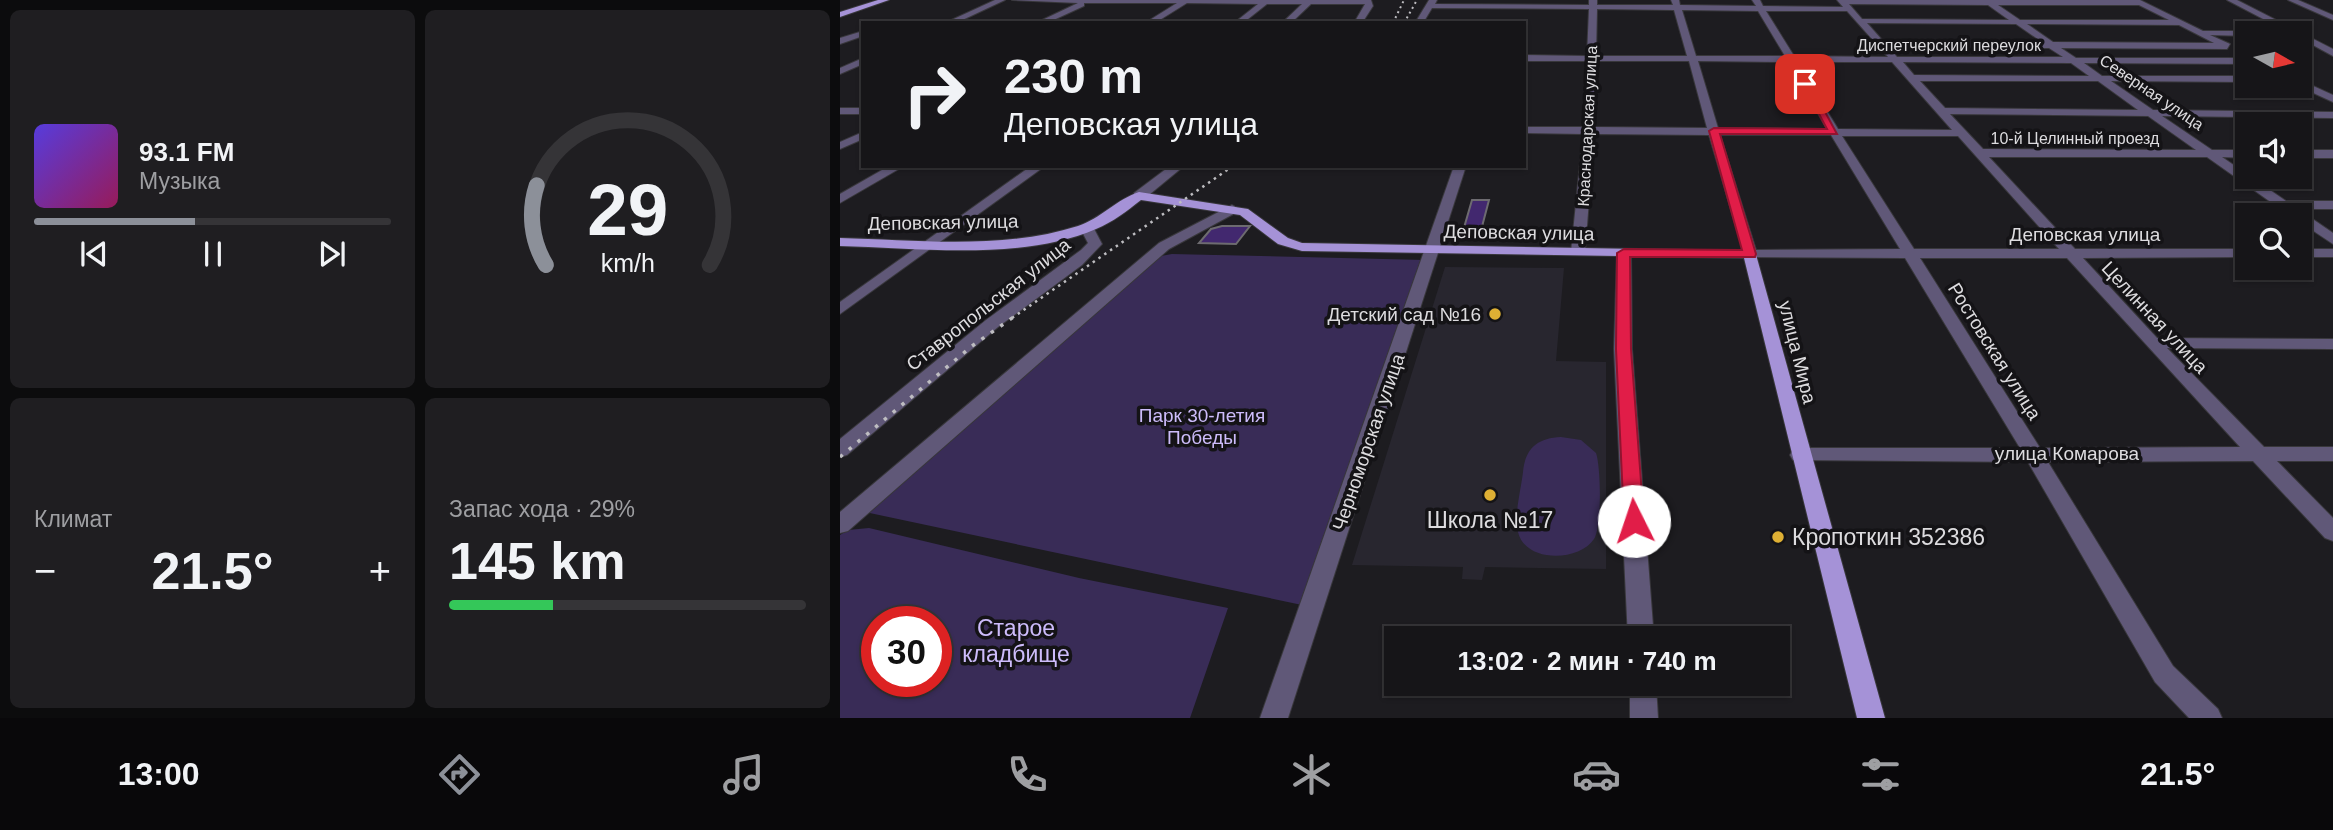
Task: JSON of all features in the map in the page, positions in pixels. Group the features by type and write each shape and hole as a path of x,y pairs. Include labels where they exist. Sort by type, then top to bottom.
{"main road":[{"path":"840,15 885,0"},
{"name":"Деповская улица","path":"1139,196 1232,209 1254,217 1284,245 1433,250 1750,254"},
{"name":"Ставропольская улица","path":"1087,228 1139,196"},
{"name":"Деповская улица","path":"840,242 1030,240 1057,237 1087,228"},
{"name":"улица Мира","path":"1750,254 1800,455 1871,718"}],"street":[{"path":"954,21 1001,0"},
{"path":"1016,0 1367,1 1369,6 1359,21"},
{"path":"2231,0 2272,21"},
{"path":"2292,0 2333,18"},
{"path":"1044,21 1087,1"},
{"path":"1152,21 1187,1"},
{"path":"1240,21 1265,1"},
{"name":"Северная улица","path":"1987,1 2280,203"},
{"path":"1420,21 1432,3 1511,7 1592,4 2137,1 2235,50"},
{"path":"1288,21 1309,2"},
{"name":"Целинная улица","path":"1844,3 2152,343 2333,532"},
{"name":"Краснодарская улица","path":"1578,252 1589,130 1592,4"},
{"name":"улица Мира","path":"1676,4 1690,59 1750,254"},
{"name":"Ростовская улица","path":"1758,4 1834,132 2034,453 2164,674 2208,718"},
{"path":"1861,21 2180,23"},
{"path":"2199,32 2235,33"},
{"path":"840,41 861,34"},
{"path":"2312,35 2322,36"},
{"path":"2312,41 2333,52"},
{"path":"1882,44 2227,46"},
{"path":"840,50 851,50"},
{"name":"Диспетчерский переулок","path":"1526,58 2235,61"},
{"path":"840,71 861,62"},
{"path":"1912,78 2235,79"},
{"path":"2312,89 2333,99"},
{"path":"840,111 861,111"},
{"path":"1942,111 2333,115"},
{"path":"1526,130 1962,133"},
{"path":"840,146 861,136"},
{"name":"10-й Целинный проезд","path":"1979,153 2235,154"},
{"path":"2312,154 2333,154"},
{"path":"840,199 894,168"},
{"path":"840,309 1036,168"},
{"name":"Ставропольская улица","path":"1139,196 1175,168"},
{"name":"Черноморская улица","path":"1274,718 1459,168"},
{"path":"2312,205 2333,205"},
{"path":"840,525 1164,247 1232,209"},
{"name":"Северная улица","path":"2312,225 2333,240"},
{"name":"Ставропольская улица","path":"840,450 987,327 1084,257 1095,244 1087,228"},
{"path":"1624,253 1623,349 1640,626"},
{"name":"Деповская улица","path":"1750,254 2235,253"},
{"path":"2312,253 2333,253"},
{"path":"2152,343 2333,344"},
{"name":"улица Комарова","path":"1800,455 2333,454"},
{"path":"1643,696 1644,718"}],"shaded area":[{"name":"Школа №17","path":"1445,267 1564,268 1556,361 1606,362 1606,569 1485,567 1482,580 1462,579 1463,567 1352,565"}],"green space":[{"name":"Парк 30-летия Победы","path":"1172,254 1425,260 1302,605 865,512 1161,256"},
{"path":"1561,437 1581,440 1596,453 1600,497 1594,539 1587,547 1577,552 1553,556 1541,554 1523,542 1518,532 1517,510 1526,457 1539,442"},
{"name":"Старое кладбище","path":"869,528 1079,578 1228,608 1190,718 840,718 840,535 848,530"}],"building":[{"path":"1472,200 1489,200 1479,238 1461,238"},
{"path":"1222,226 1250,226 1236,244 1199,243 1211,229"}],"railway":[{"path":"1394,21 1404,0"},
{"path":"1405,21 1417,0"},
{"path":"1012,318 1230,168"},
{"path":"840,457 972,346 1015,316"}],"place":[{"name":"Детский сад №16","path":"1495,314"},
{"name":"Школа №17","path":"1490,495"},
{"name":"Кропоткин 352386","path":"1778,537"}],"route":[{"path":"1634,521 1623,349 1624,253 1750,254 1714,131 1834,132 1805,84"}]}
